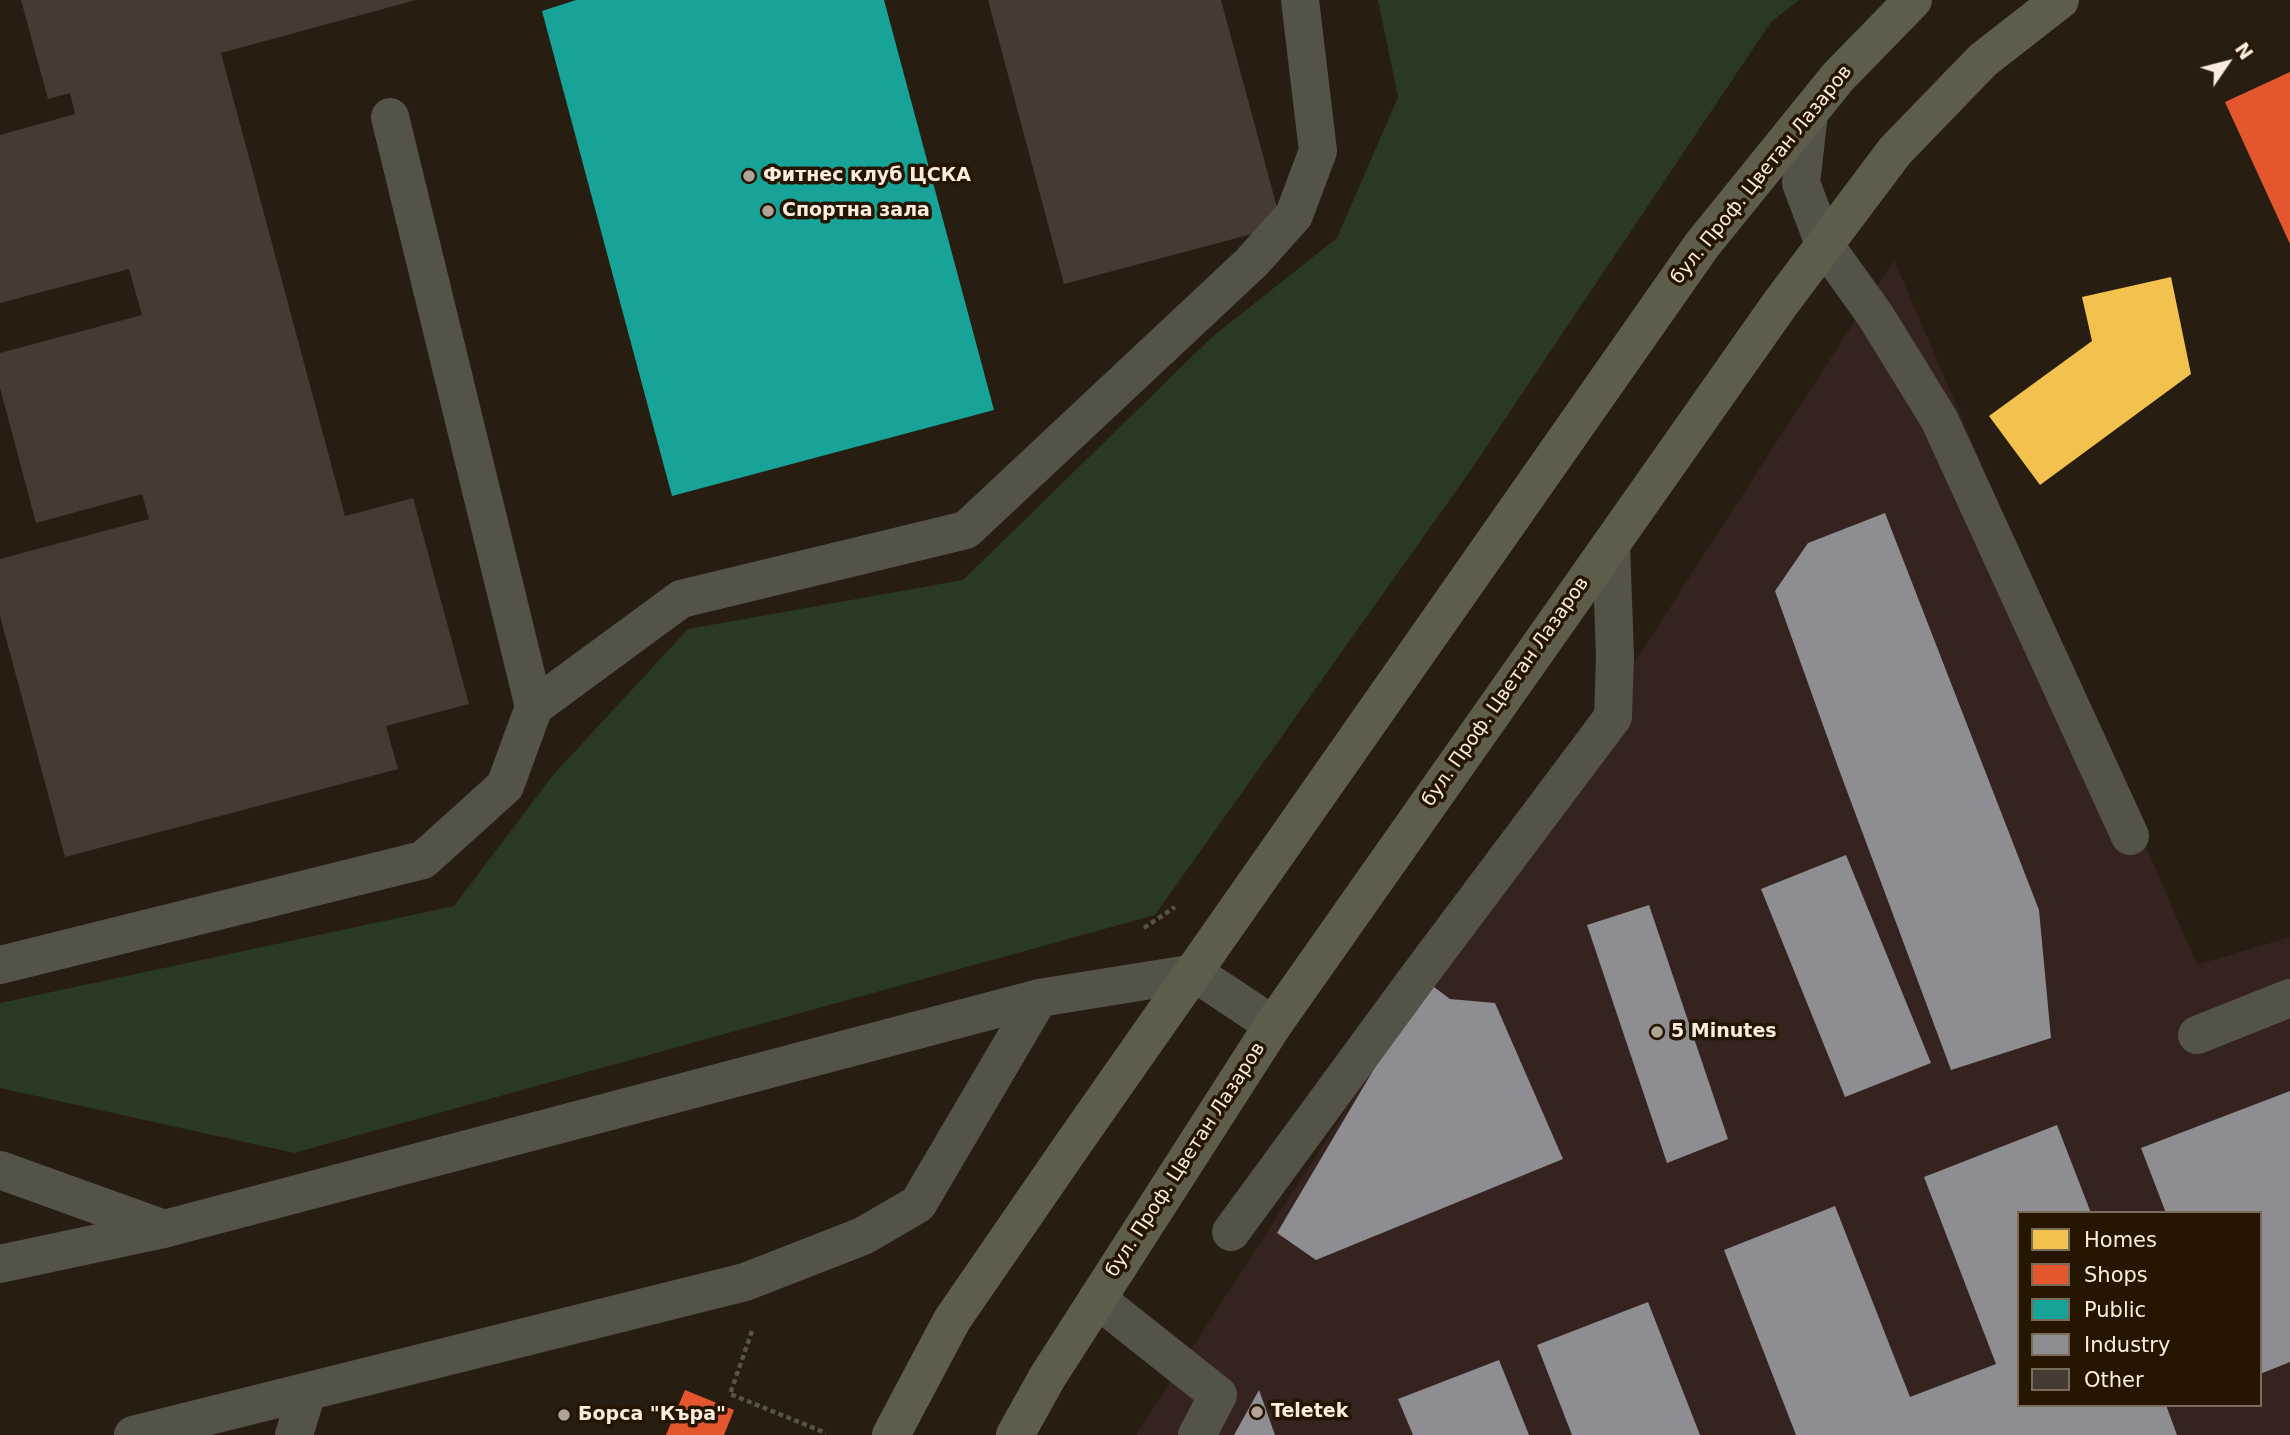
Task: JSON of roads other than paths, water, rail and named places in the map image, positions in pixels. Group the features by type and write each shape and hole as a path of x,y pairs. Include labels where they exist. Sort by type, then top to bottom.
{"main road":[{"name":"бул. Проф. Цветан Лазаров","path":"891,1435 952,1320 1702,245 1838,77 1913,0"},
{"name":"бул. Проф. Цветан Лазаров","path":"1016,1435 1048,1376 1273,1025 1824,244 1895,151 1983,60 2060,0"}],"lane":[{"path":"0,965 423,860 505,786 534,707 681,599 966,530 1252,261 1294,215 1318,150 1300,0"},
{"path":"1809,113 1801,183 1824,244 1875,314 1939,419 2130,836"},
{"path":"390,117 534,707"},
{"path":"1231,1232 1613,717 1615,656 1611,544"},
{"path":"0,1264 163,1229 1039,998 1195,972 1273,1025"},
{"path":"133,1435 745,1282 863,1236 918,1204 1039,998"},
{"path":"2197,1035 2290,998"},
{"path":"0,1170 163,1229"},
{"path":"1097,1299 1217,1395 1197,1435"},
{"path":"294,1435 307,1392"}],"place":[{"name":"Фитнес клуб ЦСКА","path":"749,176"},
{"name":"Спортна зала","path":"768,211"},
{"name":"5 Minutes","path":"1657,1032"},
{"name":"Teletek","path":"1257,1412"},
{"name":"Борса \"Къра\"","path":"564,1415"}]}
